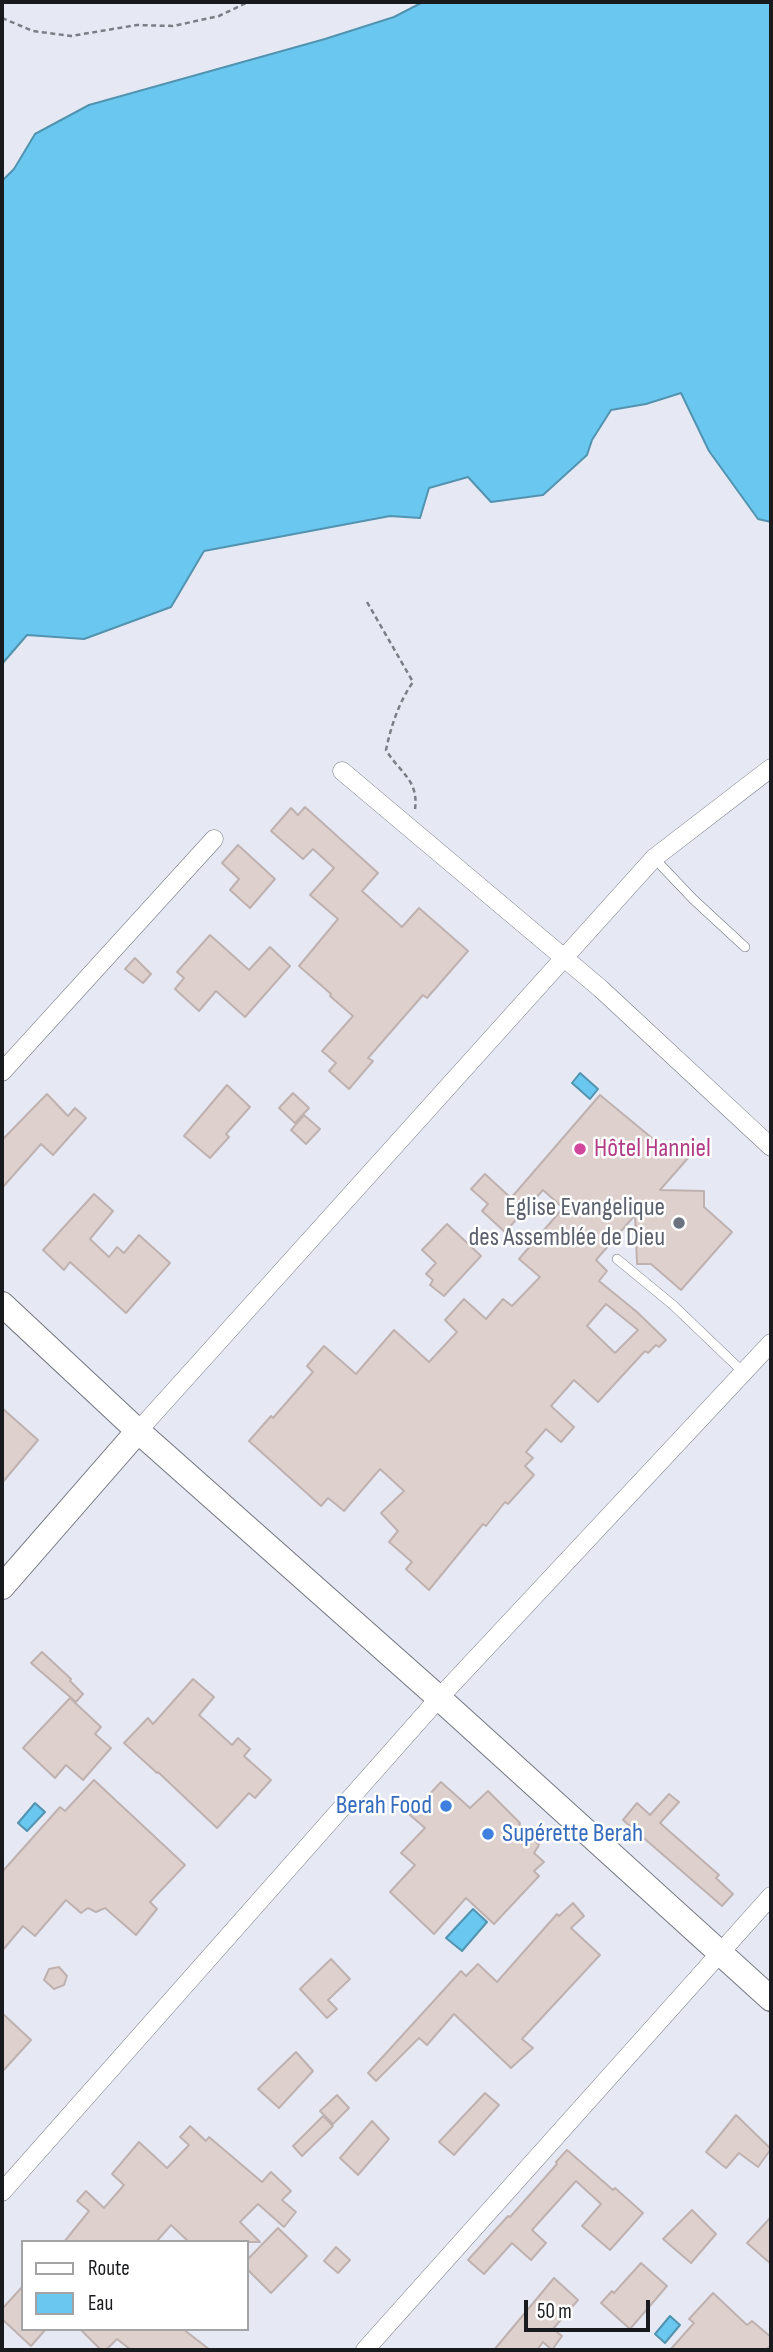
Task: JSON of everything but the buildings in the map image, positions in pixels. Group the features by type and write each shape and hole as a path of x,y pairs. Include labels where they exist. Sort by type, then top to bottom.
{"street":[{"path":"2,1587 138,1431 654,858 771,768"},
{"path":"342,771 601,989 771,1147"},
{"path":"2,1072 214,839"},
{"path":"2,1304 138,1431 439,1698 771,1999"},
{"path":"2,2192 439,1698 771,1343"},
{"path":"365,2350 771,1896"}],"lane":[{"path":"654,858 745,947"},
{"path":"617,1259 674,1305 744,1373"}],"path":[{"path":"2,18 33,31 71,36 137,25 173,26 219,16 248,2"},
{"path":"367,602 413,682 404,694 386,750 393,762 411,778 416,800 412,829"}],"water":[{"path":"423,2 771,2 771,522 758,519 709,451 681,393 646,404 611,410 592,440 587,455 543,495 491,502 468,477 429,488 420,518 390,516 204,551 171,607 84,639 27,635 2,664 2,181 14,169 35,134 89,105 325,39 394,17"},
{"path":"580,1073 598,1089 590,1099 572,1083"},
{"path":"35,1803 45,1812 27,1831 18,1823"},
{"path":"473,1909 487,1922 462,1951 446,1938"},
{"path":"670,2316 680,2325 665,2343 655,2334"}],"place":[{"name":"Hôtel Hanniel","path":"580,1149"},
{"name":"Eglise Evangelique des Assemblée de Dieu","path":"679,1223"},
{"name":"Berah Food","path":"446,1806"},
{"name":"Supérette Berah","path":"488,1834"}]}
